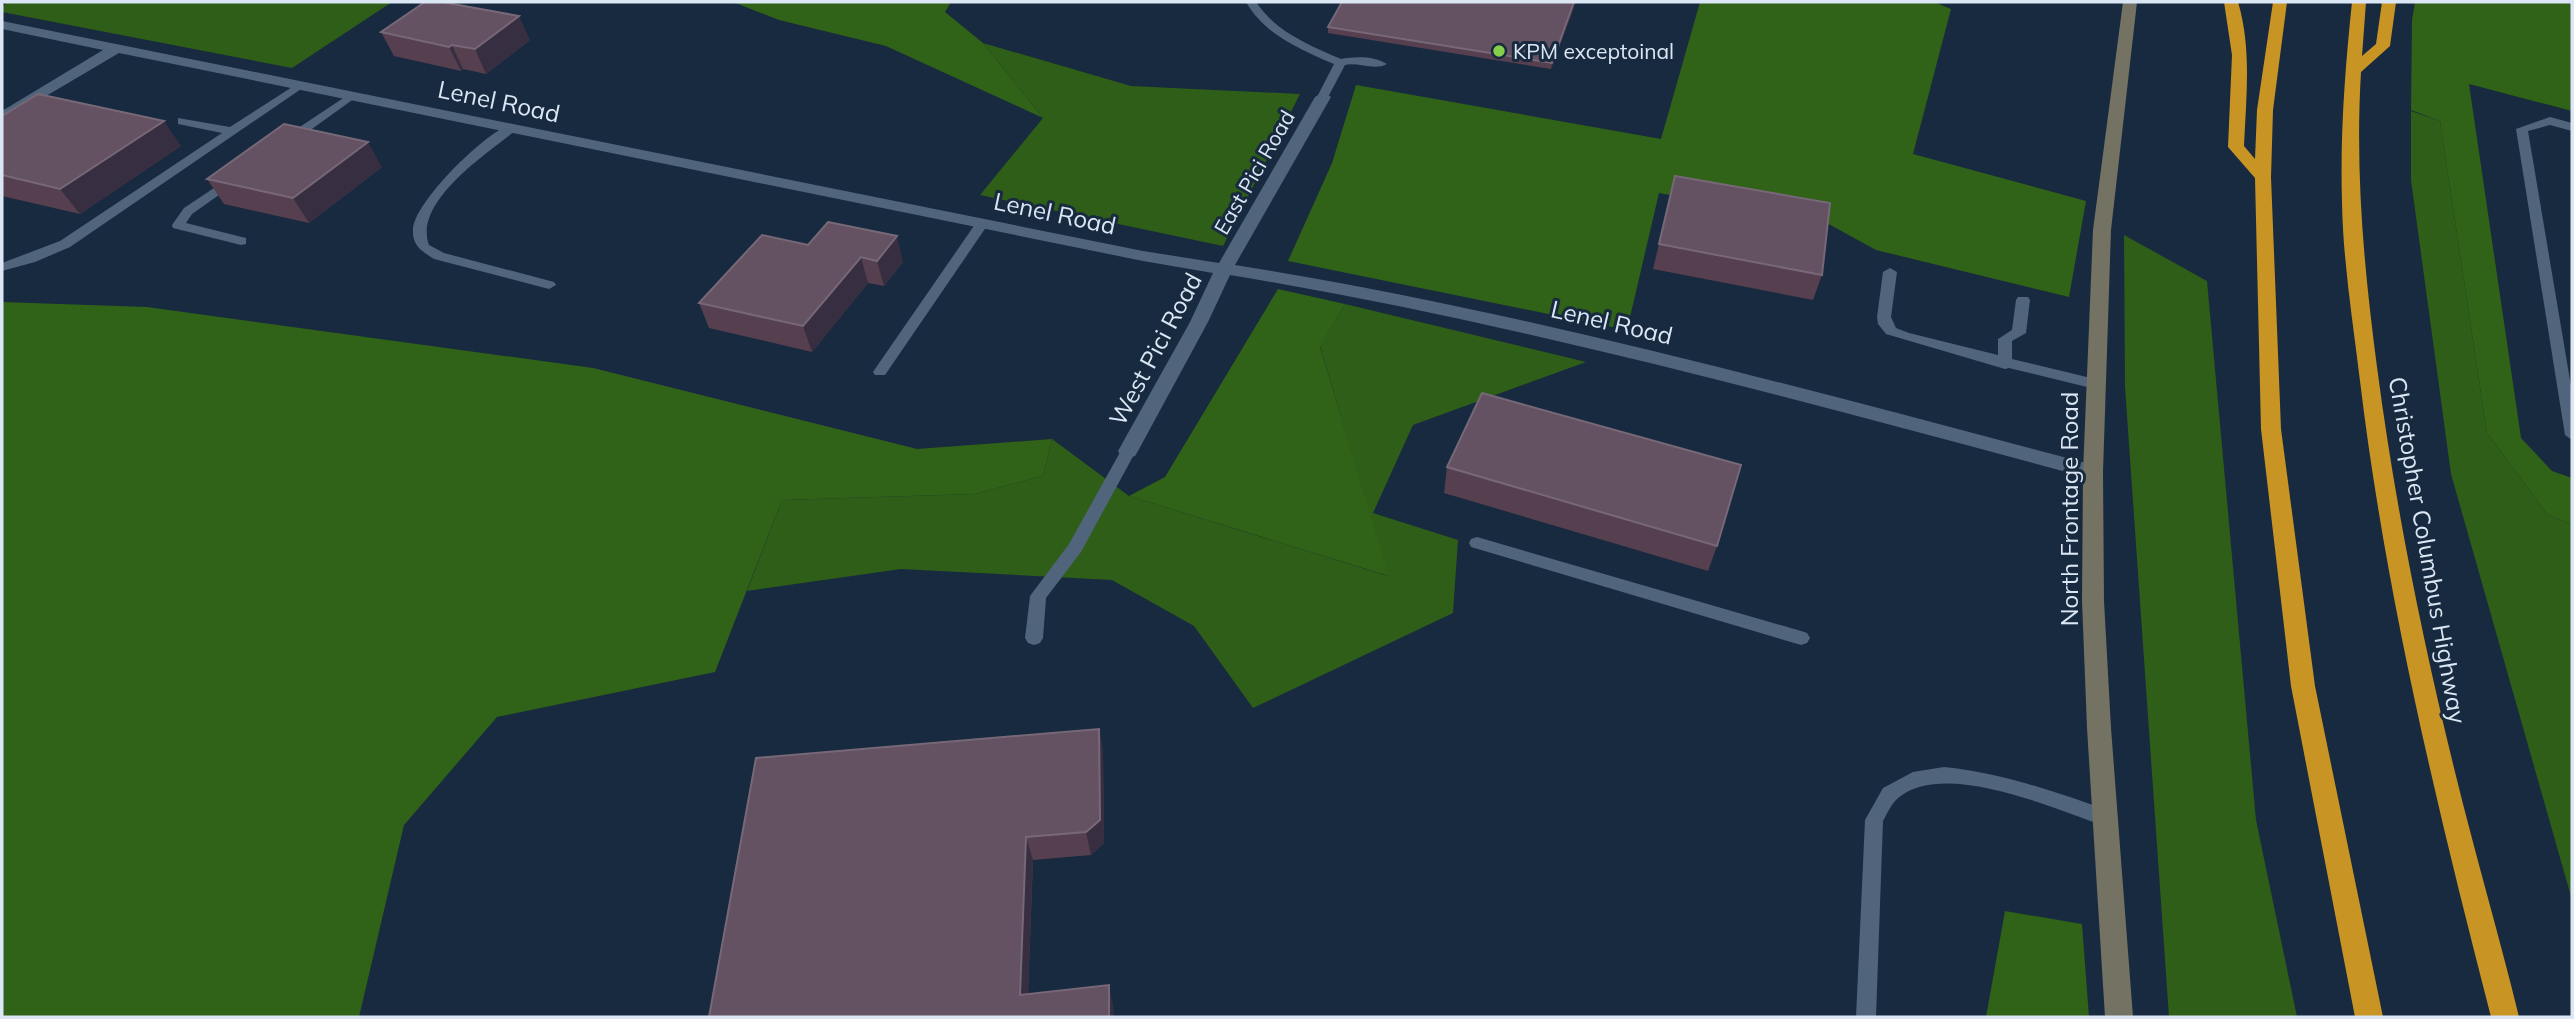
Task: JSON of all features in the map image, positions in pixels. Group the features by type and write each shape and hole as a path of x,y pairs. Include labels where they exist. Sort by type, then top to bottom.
{"highway":[{"path":"2231,2 2237,26 2239,63 2236,147 2263,177"},
{"path":"2280,2 2265,110 2263,177 2271,429 2304,686 2370,1017"},
{"name":"Christopher Columbus Highway","path":"2359,2 2353,71 2352,235 2383,483 2409,626 2449,806 2505,1017"},
{"path":"2353,71 2384,46 2389,2"}],"main road":[{"name":"North Frontage Road","path":"2119,1017 2093,601 2093,472 2102,230 2129,30 2130,2"}],"street":[{"name":"Lenel Road","path":"2,25 1143,256 1312,282 1739,377 2093,472"},
{"path":"2,117 117,48"},
{"name":"East Pici Road","path":"1224,269 1323,97"},
{"name":"West Pici Road","path":"1128,451 1199,323 1224,269"}],"lane":[{"path":"1251,2 1268,23 1283,35 1340,63 1353,60 1381,64"},
{"path":"1323,97 1340,63"},
{"path":"2,267 65,244 300,85"},
{"path":"275,149 351,96"},
{"path":"182,121 231,131"},
{"path":"2572,127 2550,121 2522,129 2572,435"},
{"path":"511,128 441,190 425,212 419,230 424,247 439,256 549,285"},
{"path":"241,241 178,225 188,211 243,173"},
{"path":"880,372 983,223"},
{"path":"1890,272 1884,317 1885,324 1891,331 1916,340 2095,384"},
{"path":"2006,363 2005,339 2019,333 2023,300"},
{"path":"1034,638 1038,596 1075,548 1128,451"},
{"path":"1477,543 1801,638"},
{"path":"1866,1017 1874,820 1888,793 1914,778 1936,775 1963,776 2105,818"}],"green space":[{"path":"8,2 392,2 292,68 2,12 2,7"},
{"path":"733,2 951,2 945,12 983,43 1043,118 886,46 779,20"},
{"path":"1700,2 1934,2 1951,9 1913,154 2086,201 2069,297 1876,250 1825,222 1659,193 1627,330 1288,261 1332,163 1356,85 1661,139"},
{"path":"2415,2 2572,2 2572,111 2469,84 2521,438 2552,471 2572,478 2572,524 2548,515 2487,433 2440,121 2411,110 2412,20"},
{"path":"983,43 1131,86 1300,94 1223,246 980,195 1043,118"},
{"path":"2411,111 2440,121 2487,433 2548,515 2572,524 2572,900 2451,474 2411,180"},
{"path":"2124,235 2207,281 2256,820 2297,1017 2169,1017 2125,387"},
{"path":"1278,289 1345,304 1320,347 1389,576 1129,496 1165,477"},
{"path":"2,302 147,307 593,368 917,449 1052,439 1043,476 974,494 782,500 715,672 497,717 404,825 359,1017 2,1017"},
{"path":"1345,304 1586,362 1413,425 1373,513 1458,540 1453,613 1253,708 1194,626 1112,580 901,569 747,591 782,500 974,494 1043,476 1052,439 1129,496 1388,576 1320,346"},
{"path":"2005,911 2082,924 2089,1017 1986,1017"}],"building":[{"path":"425,2 442,2 519,16 475,49 452,45 449,47 381,32"},
{"name":"KPM exceptoinal","path":"1342,2 1574,2 1552,63 1328,27"},
{"path":"38,94 164,121 60,189 2,175 2,116"},
{"path":"284,124 368,142 293,198 207,179"},
{"path":"1675,176 1830,203 1822,275 1659,244"},
{"path":"828,222 897,236 877,261 861,257 803,326 699,303 762,235 808,245"},
{"path":"1482,393 1741,465 1717,546 1447,467"},
{"path":"1099,729 1100,820 1086,832 1026,837 1020,995 1109,985 1109,1017 709,1017 756,758"}],"place":[{"name":"KPM exceptoinal","path":"1499,51"}]}
